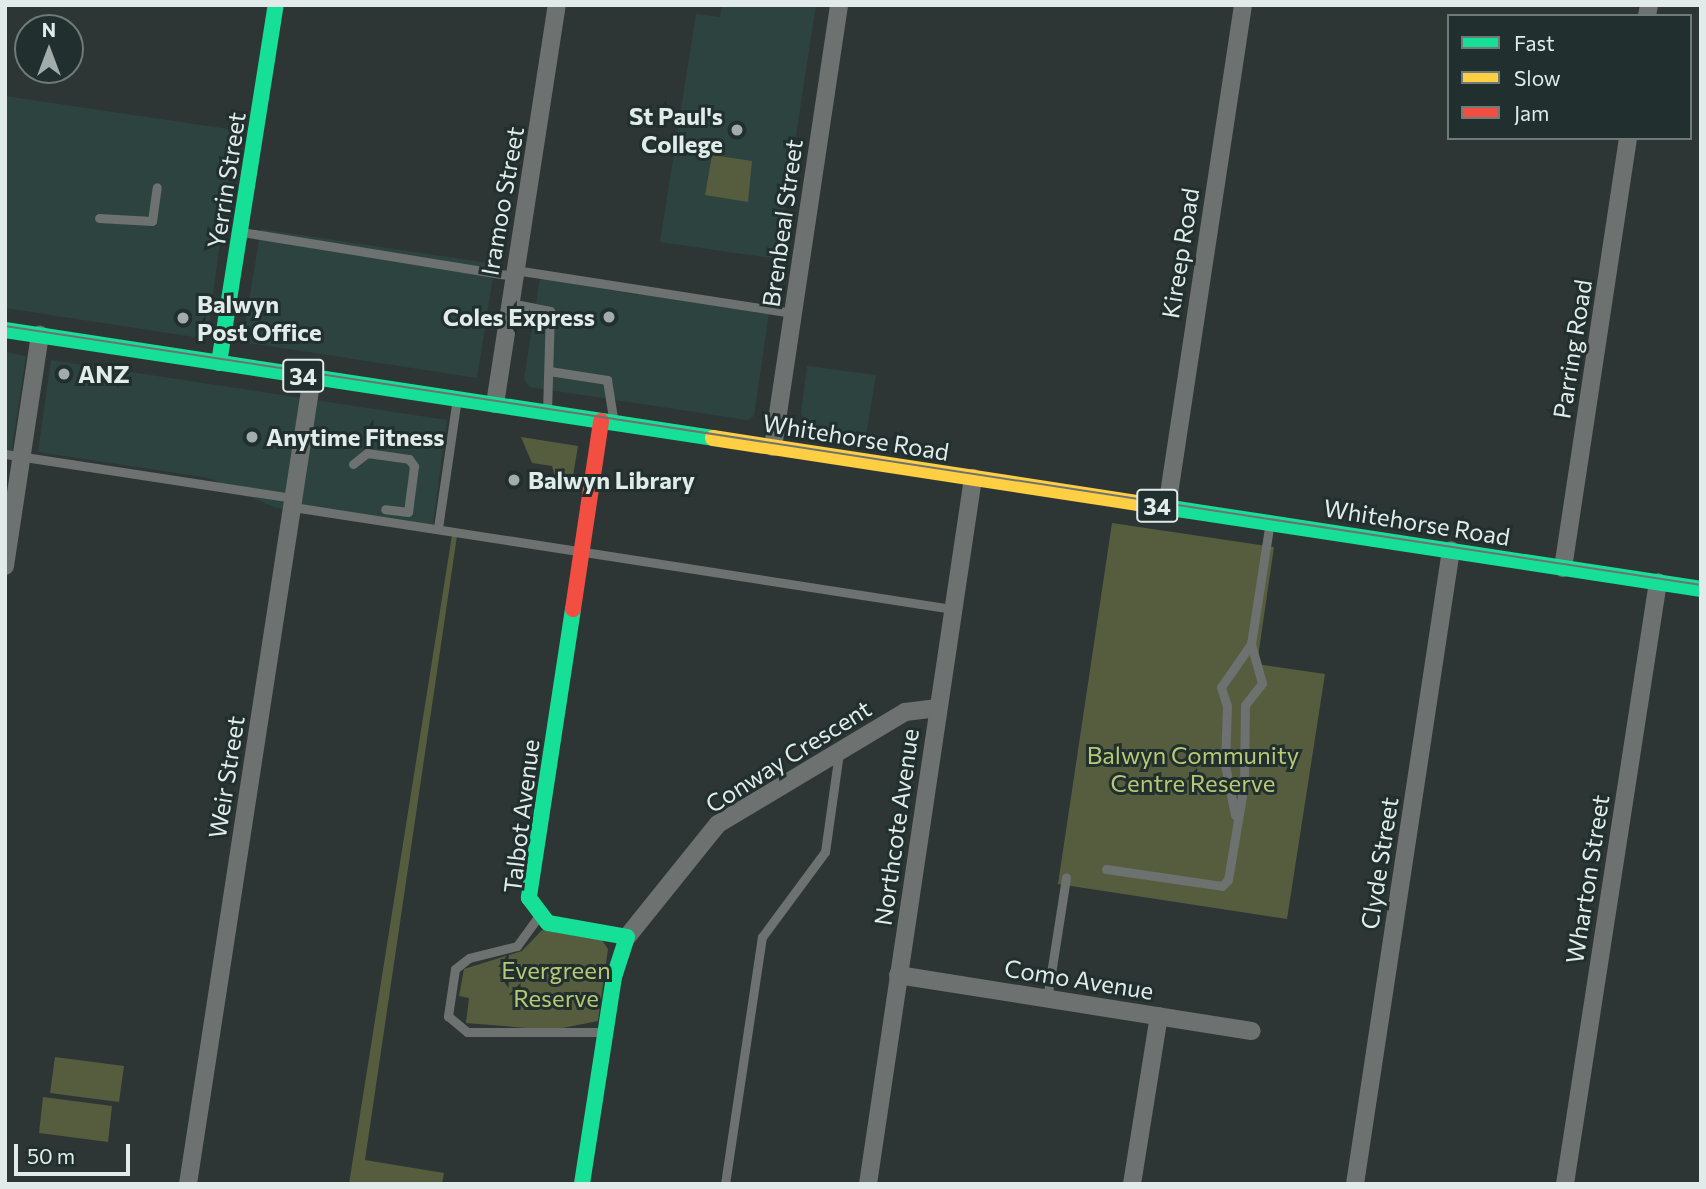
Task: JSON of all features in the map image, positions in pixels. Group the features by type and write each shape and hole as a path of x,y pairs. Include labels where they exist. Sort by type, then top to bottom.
{"main road":[{"name":"Yerrin Street","path":"219,363 276,5"},
{"name":"Whitehorse Road","path":"5,330 1701,589"},
{"name":"Talbot Avenue","path":"608,422 581,552 529,898 538,917 627,937"},
{"path":"582,1184 606,1032 627,937"}],"street":[{"name":"Iramoo Street","path":"495,404 557,5"},
{"name":"Brenbeal Street","path":"773,447 839,5"},
{"name":"Kireep Road","path":"1167,507 1243,5"},
{"name":"Parring Road","path":"1563,568 1628,140"},
{"path":"5,566 13,455 40,335"},
{"name":"Weir Street","path":"188,1184 312,377"},
{"name":"Northcote Avenue","path":"867,1184 973,478"},
{"name":"Clyde Street","path":"1355,1184 1451,550"},
{"name":"Wharton Street","path":"1565,1184 1658,582"},
{"name":"Conway Crescent","path":"627,937 718,824 905,712 938,708"},
{"name":"Como Avenue","path":"898,975 1252,1031"},
{"path":"1132,1184 1158,1016"}],"lane":[{"path":"99,218 152,221 157,187"},
{"path":"240,231 793,313"},
{"path":"509,303 550,311 546,412"},
{"path":"549,371 607,380 608,422"},
{"path":"438,528 457,399"},
{"path":"353,464 367,453 409,460 414,466 408,512 385,509"},
{"path":"13,455 581,552 953,609"},
{"path":"1106,869 1222,886 1244,783 1245,705 1262,683 1251,644 1270,523"},
{"path":"1236,817 1225,765 1221,687 1251,644"},
{"path":"725,1184 762,937 825,852 839,752"},
{"path":"1047,999 1066,877"},
{"path":"538,917 517,946 469,958 455,969 448,1016 467,1032 606,1032"}],"shaded area":[{"name":"St Paul's College","path":"722,5 816,5 777,259 660,242 696,14 720,17"},
{"path":"5,96 235,130 207,339 5,308"},
{"path":"261,229 495,264 477,378 242,342"},
{"path":"540,278 638,295 640,287 770,306 754,416 747,420 530,387 524,379"},
{"path":"5,352 26,356 11,454 5,453"},
{"path":"51,360 447,420 432,531 276,508 209,478 38,452"},
{"path":"807,366 876,375 866,436 807,424 801,414"}],"green space":[{"path":"712,155 752,161 748,202 705,195"},
{"path":"521,437 578,446 571,488 558,487 552,466 532,463"},
{"name":"Balwyn Community Centre Reserve","path":"1112,523 1274,547 1257,664 1325,674 1287,919 1058,884"},
{"path":"452,535 457,536 365,1160 444,1173 442,1184 349,1184"},
{"name":"Evergreen Reserve","path":"542,930 602,940 608,949 598,1021 552,1030 466,1023 469,998 459,996 464,969 522,951"},
{"path":"55,1057 124,1066 119,1102 50,1093"},
{"path":"43,1097 112,1106 108,1142 39,1133"}],"tram line":[{"path":"5,326 1701,585"}],"traffic: fast":[{"path":"219,363 276,5"},
{"path":"5,330 713,438"},
{"path":"1138,503 1701,589"},
{"path":"573,609 529,898 548,923 627,937 614,977 582,1184"}],"traffic: slow":[{"path":"713,438 1138,503"}],"traffic: jam":[{"path":"573,609 601,421"}],"place":[{"name":"St Paul's College","path":"737,130"},
{"name":"Coles Express","path":"609,317"},
{"name":"Balwyn Post Office","path":"183,318"},
{"name":"ANZ","path":"64,374"},
{"name":"Anytime Fitness","path":"252,437"},
{"name":"Balwyn Library","path":"514,480"}]}
